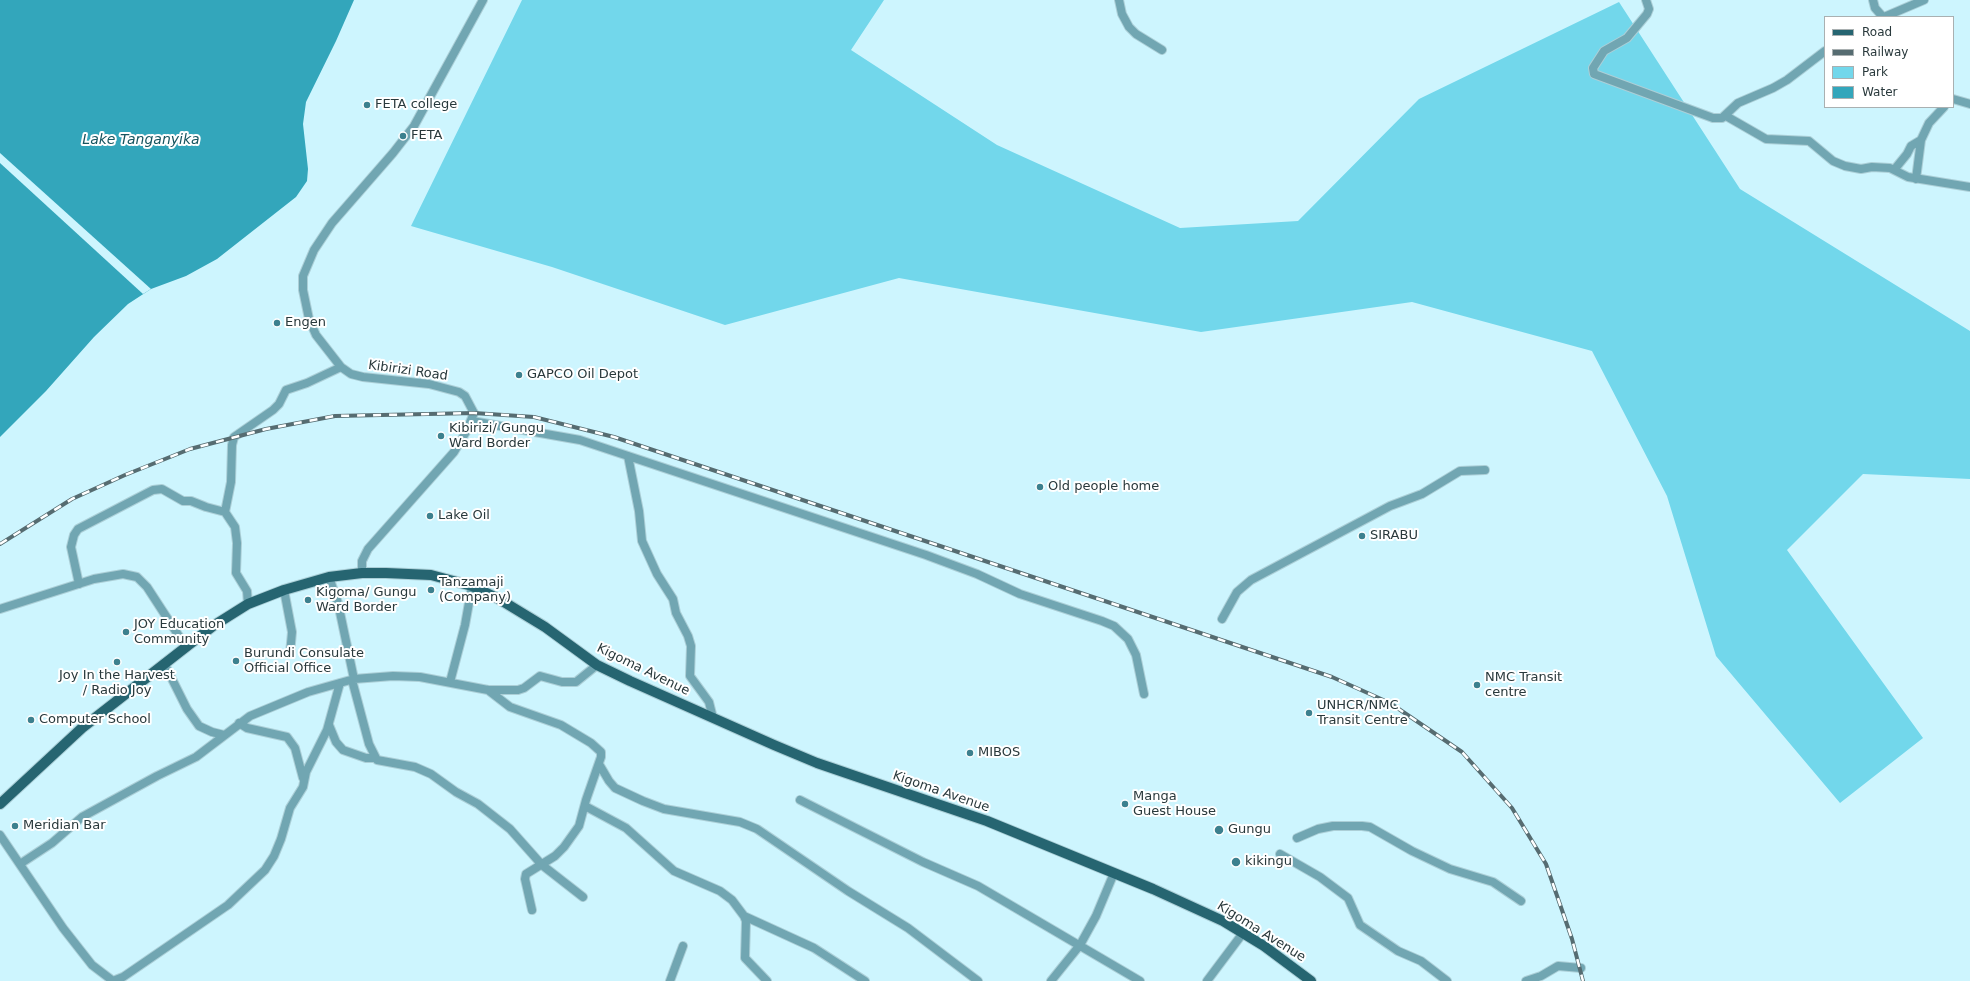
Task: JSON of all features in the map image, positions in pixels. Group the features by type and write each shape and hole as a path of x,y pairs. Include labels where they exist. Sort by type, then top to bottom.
{"main road":[{"name":"Kigoma Avenue","path":"0,804 82,728 213,626 248,604 284,590 329,577 362,573 431,575 472,586 545,627 597,665 713,718 817,763 986,821 1114,873 1224,921 1311,981"}],"street":[{"name":"Kibirizi Road","path":"472,421 474,413 472,407 465,396 459,392 429,384 363,377 351,374 341,367 316,335 309,319 302,290 303,276 308,263 332,223 393,154 414,126 483,0"},
{"path":"1119,0 1128,27 1136,34 1162,50"},
{"path":"1646,0 1649,9 1647,14 1627,38 1604,51 1593,68 1594,74 1713,118 1722,118 1726,116 1738,102 1782,82 1824,52"},
{"path":"1873,0 1875,8 1883,16"},
{"path":"1886,16 1924,0"},
{"path":"1954,99 1970,104"},
{"path":"1916,178 1921,140 1929,123 1943,108"},
{"path":"1726,116 1766,139 1809,141 1833,162 1845,166 1861,169 1882,167 1894,170 1908,177 1970,187"},
{"path":"1894,170 1907,154 1910,146 1921,140"},
{"path":"248,604 247,591 236,573 237,543 235,527 226,512 231,482 232,445 234,437 273,410 279,404 286,390 307,384 341,367"},
{"path":"362,573 362,562 368,549 441,469 461,441 472,421 562,436 628,456 926,555 977,574 1020,594 1114,626 1124,633 1136,655 1144,694"},
{"path":"628,456 639,512 642,541 656,574 673,599 676,612 688,636 691,646 690,676 709,702 713,718"},
{"path":"1222,619 1237,592 1251,580 1390,506 1422,494 1460,472 1485,470"},
{"path":"78,584 71,547 74,535 78,529 153,490 162,489 182,501 191,501 206,507 226,512"},
{"path":"0,609 78,584 122,574 137,577 147,587 186,647"},
{"path":"329,577 338,603 353,680 369,744 375,758 381,762 415,767 431,774 456,792 478,804 510,830 542,865 583,897"},
{"path":"450,682 465,625 472,586"},
{"path":"284,590 292,632 290,654"},
{"path":"164,663 187,710 199,726 212,732 224,735"},
{"path":"20,864 52,843 82,818 157,776 190,761 250,716 308,692 353,680 379,677 420,677 488,690 518,690 524,688 540,676 562,682 576,682 597,665"},
{"path":"0,835 77,948 92,966 113,981 124,978 228,905 265,870 274,856 290,808 304,782 306,772 329,725 340,683"},
{"path":"488,690 510,707 562,725 591,743 601,752 602,757 585,806 580,826 573,837 555,856 526,874 525,879 532,910"},
{"path":"239,723 247,728 282,735 290,740 295,748 304,782"},
{"path":"329,725 336,742 343,750 366,758 375,758"},
{"path":"599,764 615,788 643,801 664,809 740,822 756,830 848,891 908,928 978,981"},
{"path":"800,800 923,862 978,886 1140,981"},
{"path":"585,806 626,828 674,871 720,891 732,900 744,916 746,928 745,958 767,981"},
{"path":"1297,838 1318,829 1333,826 1370,827 1412,851 1450,869 1493,882 1521,900"},
{"path":"1280,854 1320,877 1348,898 1360,925 1398,951 1421,961 1447,981"},
{"path":"1051,981 1080,945 1096,916 1114,873"},
{"path":"744,916 814,948 866,981"},
{"path":"1207,981 1243,933"},
{"path":"671,981 683,946"},
{"path":"1526,981 1541,976 1558,966 1581,968"}],"green space":[{"path":"522,0 884,0 851,50 997,145 1180,228 1298,221 1419,99 1619,2 1740,189 1970,331 1970,479 1863,474 1787,550 1923,738 1840,803 1716,656 1667,496 1592,351 1412,302 1201,332 899,278 725,325 552,267 411,226"}],"water":[{"name":"Lake Tanganyika","path":"0,0 354,0 306,102 303,124 308,169 307,181 296,197 217,259 186,276 151,289 128,304 94,337 46,391 0,437"}],"pier":[{"path":"0,153 151,289 143,294 0,163"}],"railway":[{"path":"0,544 72,499 125,475 190,449 266,429 335,416 474,413 534,417 614,437 1332,677 1390,703 1462,752 1512,808 1546,864 1572,939 1583,981"}],"place":[{"name":"FETA college","path":"367,105"},
{"name":"FETA","path":"403,136"},
{"name":"Engen","path":"277,323"},
{"name":"GAPCO Oil Depot","path":"519,375"},
{"name":"Kibirizi/ Gungu Ward Border","path":"441,436"},
{"name":"Old people home","path":"1040,487"},
{"name":"Lake Oil","path":"430,516"},
{"name":"SIRABU","path":"1362,536"},
{"name":"Tanzamaji (Company)","path":"431,590"},
{"name":"Kigoma/ Gungu Ward Border","path":"308,600"},
{"name":"JOY Education Community","path":"126,632"},
{"name":"Burundi Consulate Official Office","path":"236,661"},
{"name":"Joy In the Harvest / Radio Joy","path":"117,662"},
{"name":"NMC Transit centre","path":"1477,685"},
{"name":"UNHCR/NMC Transit Centre","path":"1309,713"},
{"name":"Computer School","path":"31,720"},
{"name":"MIBOS","path":"970,753"},
{"name":"Manga Guest House","path":"1125,804"},
{"name":"Meridian Bar","path":"15,826"},
{"name":"Gungu","path":"1219,830"},
{"name":"kikingu","path":"1236,862"}]}
